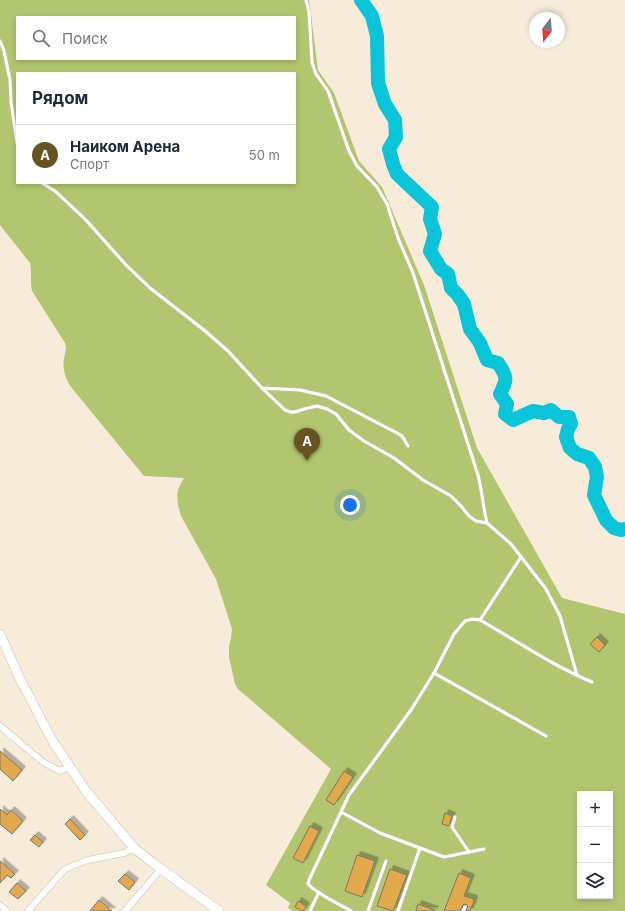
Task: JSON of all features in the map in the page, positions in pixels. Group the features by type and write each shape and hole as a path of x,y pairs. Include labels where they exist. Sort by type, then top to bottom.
{"street":[{"path":"0,634 19,677 48,733 86,790 134,848 220,911"},
{"path":"0,726 42,762 59,771 70,767"},
{"path":"28,911 64,869 88,860 124,853 134,848"},
{"path":"125,911 161,869"},
{"path":"0,905 7,911"}],"lane":[{"path":"306,0 312,62 316,74 328,91 349,151 357,166 377,187 387,204 398,238 413,272 482,488 483,506 487,524"},
{"path":"0,41 4,51 10,80 11,102 16,136"},
{"path":"44,184 54,191 86,219 126,265 150,288 204,330 228,351 262,388 285,410 295,412 317,406 336,414 349,430 364,441 394,458 423,480 451,496 469,516 476,521 487,524 511,544 546,589 560,616 577,675"},
{"path":"262,388 300,390 326,396 402,436 408,446"},
{"path":"480,620 522,557"},
{"path":"351,911 311,887 308,884 309,880 349,795 411,710 434,674 454,634 465,621 473,619 480,620 562,668 592,682"},
{"path":"434,674 546,736"},
{"path":"341,812 380,832 444,857 484,849"},
{"path":"455,817 452,828 469,852"},
{"path":"398,911 420,848"},
{"path":"368,911 386,862"},
{"path":"310,911 319,892"},
{"path":"463,911 464,907"}],"green space":[{"path":"0,0 309,0 318,70 334,93 359,161 382,187 424,285 477,448 562,598 625,614 625,911 293,911 288,908 290,903 266,885 331,769 238,689 235,684 229,657 232,629 216,579 179,510 177,496 179,487 184,478 144,476 71,387 64,370 66,349 65,343 32,291 30,263 0,225"}],"building":[{"path":"597,637 605,645 599,652 590,644"},
{"path":"0,751 22,770 13,781 0,769"},
{"path":"344,771 353,777 334,805 326,800"},
{"path":"0,809 7,815 11,810 23,821 12,834 0,824"},
{"path":"445,813 452,816 449,826 442,824"},
{"path":"70,819 85,835 80,840 65,824"},
{"path":"310,826 319,831 303,863 293,858"},
{"path":"35,835 43,842 39,847 30,840"},
{"path":"357,855 375,861 362,897 345,891"},
{"path":"0,861 15,874 11,878 7,875 0,883"},
{"path":"390,869 407,875 393,911 377,906"},
{"path":"459,873 471,878 464,896 474,899 472,907 470,911 466,911 468,906 464,904 460,911 444,911"},
{"path":"125,874 135,882 129,890 118,881"},
{"path":"17,883 26,891 18,899 9,892"},
{"path":"99,900 112,911 90,911"},
{"path":"298,901 306,906 303,911 295,907"},
{"path":"418,904 435,910 435,911 416,911"}],"waterway":[{"path":"361,0 372,16 377,36 378,83 385,104 395,120 396,137 389,149 393,164 397,174 432,207 430,219 435,234 430,251 441,269 448,274 451,288 464,304 470,329 480,343 487,360 498,363 504,372 505,382 500,394 507,404 505,414 513,420 533,411 544,413 551,410 559,417 569,417 571,424 566,437 570,448 577,454 589,458 595,467 597,477 594,495 606,520 614,528 621,530 625,529"}],"place":[{"name":"Наиком Арена","path":"307,461"}]}
